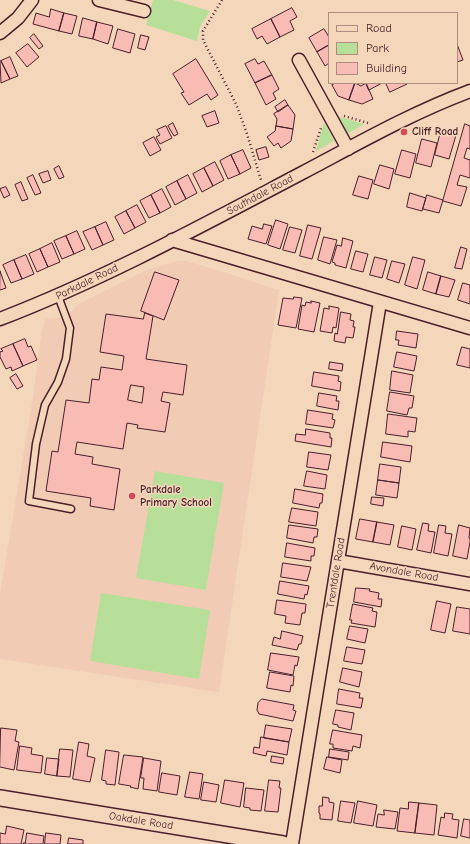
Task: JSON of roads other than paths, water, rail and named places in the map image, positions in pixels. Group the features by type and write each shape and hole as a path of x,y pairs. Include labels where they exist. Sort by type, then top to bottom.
{"street":[{"path":"0,33 18,18 32,0"},
{"path":"99,0 144,11"},
{"path":"299,60 348,149"},
{"name":"Southdale Road","path":"172,240 395,124 470,91"},
{"path":"172,240 470,328"},
{"name":"Parkdale Road","path":"0,319 58,296 172,240"},
{"name":"Trentdale Road","path":"292,844 380,302"},
{"name":"Avondale Road","path":"338,560 470,584"},
{"name":"Oakdale Road","path":"0,798 283,844"}],"lane":[{"path":"58,296 70,328 66,359 58,382 45,405 36,444 29,501 71,509"}],"place":[{"name":"Cliff Road","path":"404,132"},
{"name":"Parkdale Primary School","path":"132,496"}]}
